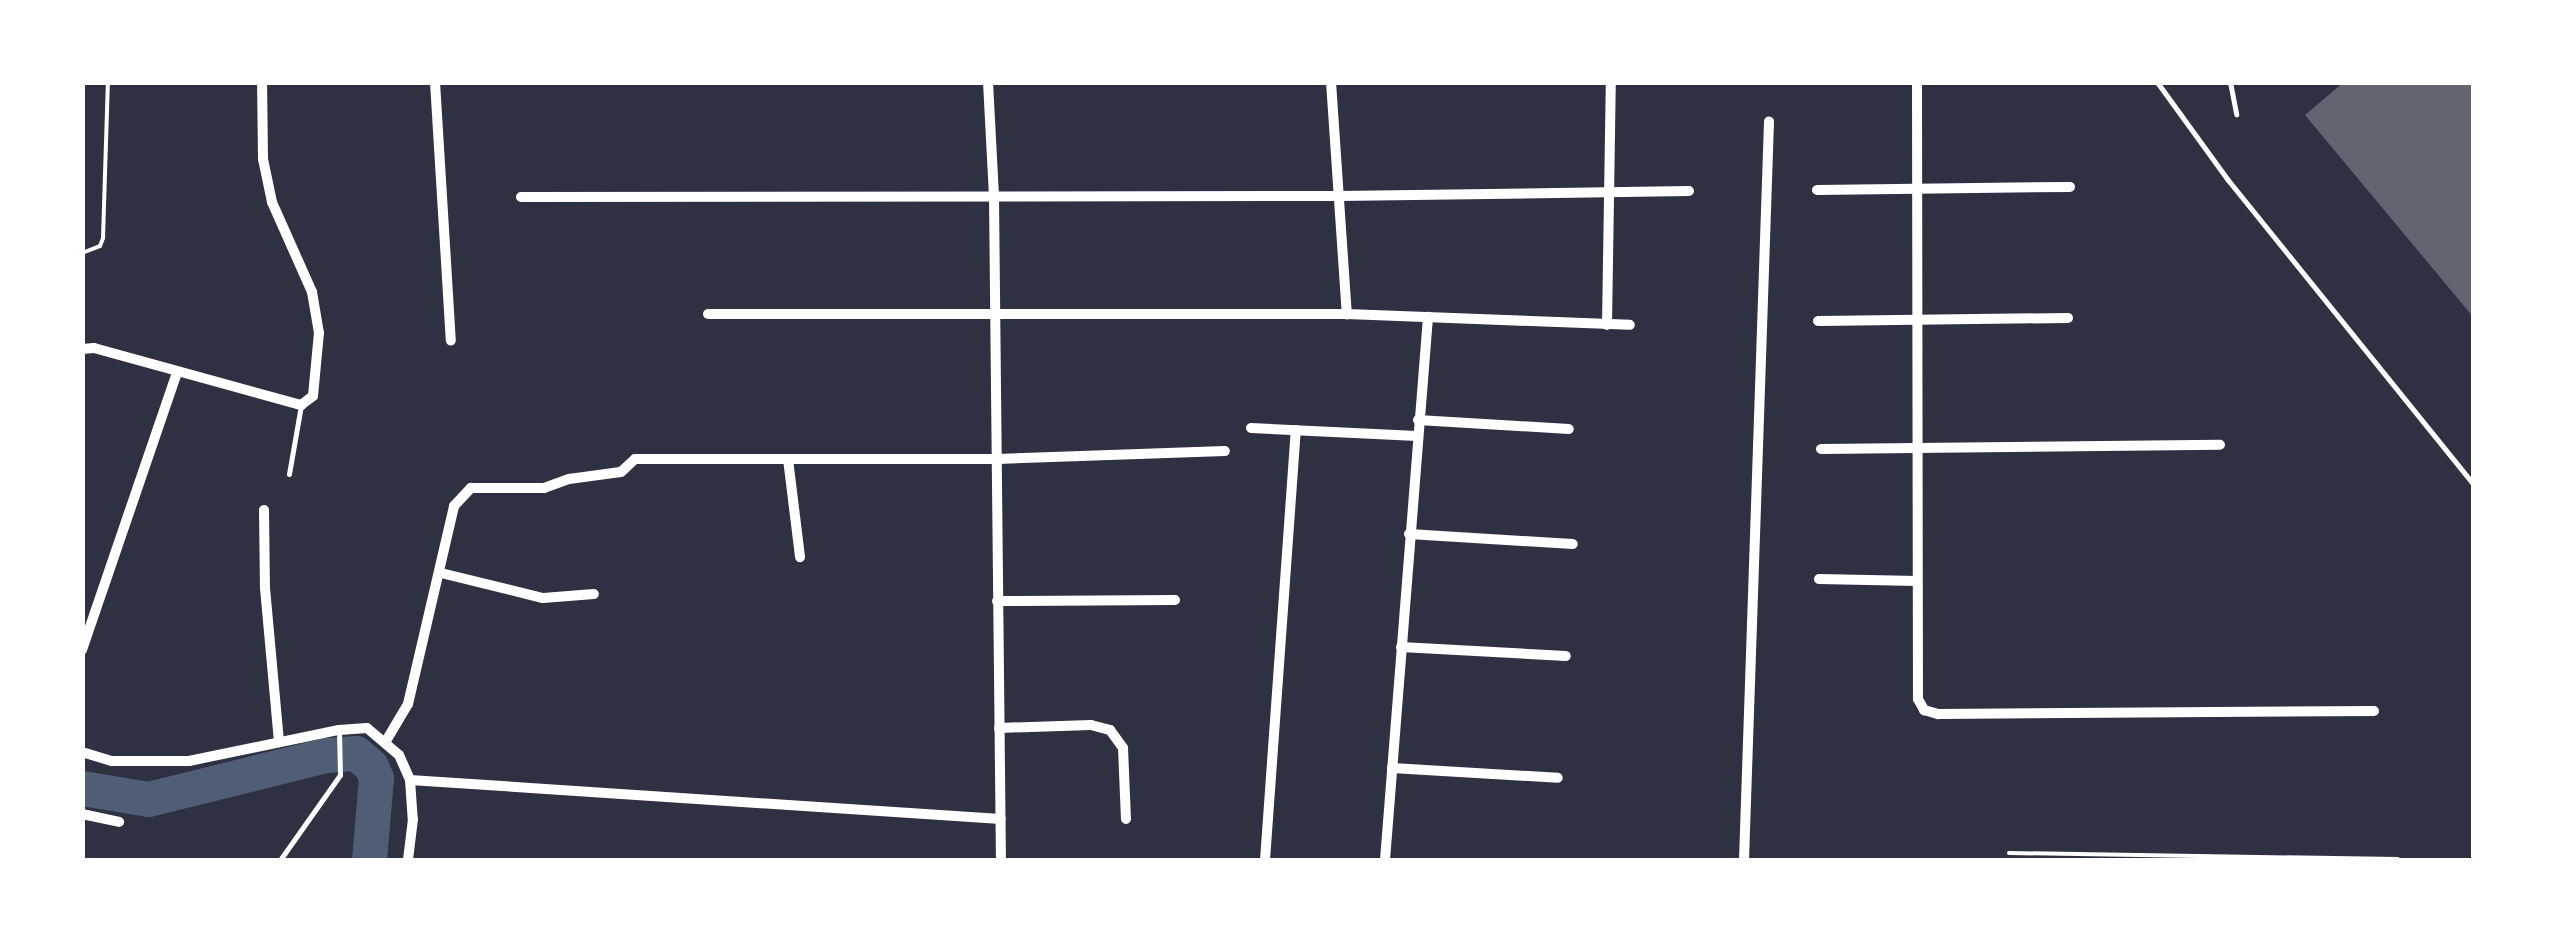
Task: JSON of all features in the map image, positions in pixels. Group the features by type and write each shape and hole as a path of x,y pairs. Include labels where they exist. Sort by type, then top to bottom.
{"street":[{"path":"82,349 94,348 301,405 313,396 320,333 312,292 272,202 263,159 262,82"},
{"path":"435,82 451,341"},
{"path":"988,82 994,197 1001,860"},
{"path":"1331,82 1347,314"},
{"path":"1607,325 1612,192 1610,82"},
{"path":"1918,82 1918,699 1924,710 1938,714 2374,711"},
{"path":"1744,860 1769,121"},
{"path":"1817,190 2070,187"},
{"path":"521,197 1339,196 1689,191"},
{"path":"708,314 1347,314 1630,325"},
{"path":"1385,860 1428,317"},
{"path":"1818,321 2068,318"},
{"path":"82,650 178,372"},
{"path":"1418,420 1569,429"},
{"path":"1252,428 1417,436"},
{"path":"1265,860 1296,430"},
{"path":"1821,448 1920,451 2220,445"},
{"path":"386,741 408,704 454,506 471,488 544,488 569,479 621,472 635,459 997,459 1224,451"},
{"path":"788,459 800,556"},
{"path":"264,510 265,588 279,742"},
{"path":"1409,534 1573,544"},
{"path":"441,574 543,598 594,594"},
{"path":"1819,580 1917,581"},
{"path":"997,601 1175,600"},
{"path":"1401,647 1566,656"},
{"path":"999,728 1091,725 1110,730 1123,748 1126,819"},
{"path":"82,752 112,761 189,761 367,728 399,754 410,780 408,860"},
{"path":"1392,768 1558,778"},
{"path":"410,780 1000,818"},
{"path":"82,814 119,822"}],"lane":[{"path":"2156,82 2240,196 2474,485"},
{"path":"2230,82 2236,114"},
{"path":"289,474 301,405"},
{"path":"280,860 340,775 340,733"}],"path":[{"path":"82,253 100,246 103,238 108,82"},
{"path":"2010,853 2216,853 2398,859"},
{"path":"2216,853 2216,860"}],"building":[{"path":"2344,82 2474,82 2474,318 2305,115"}],"waterway":[{"path":"82,788 148,799 326,755 356,753 371,766 376,778 369,860"}]}
